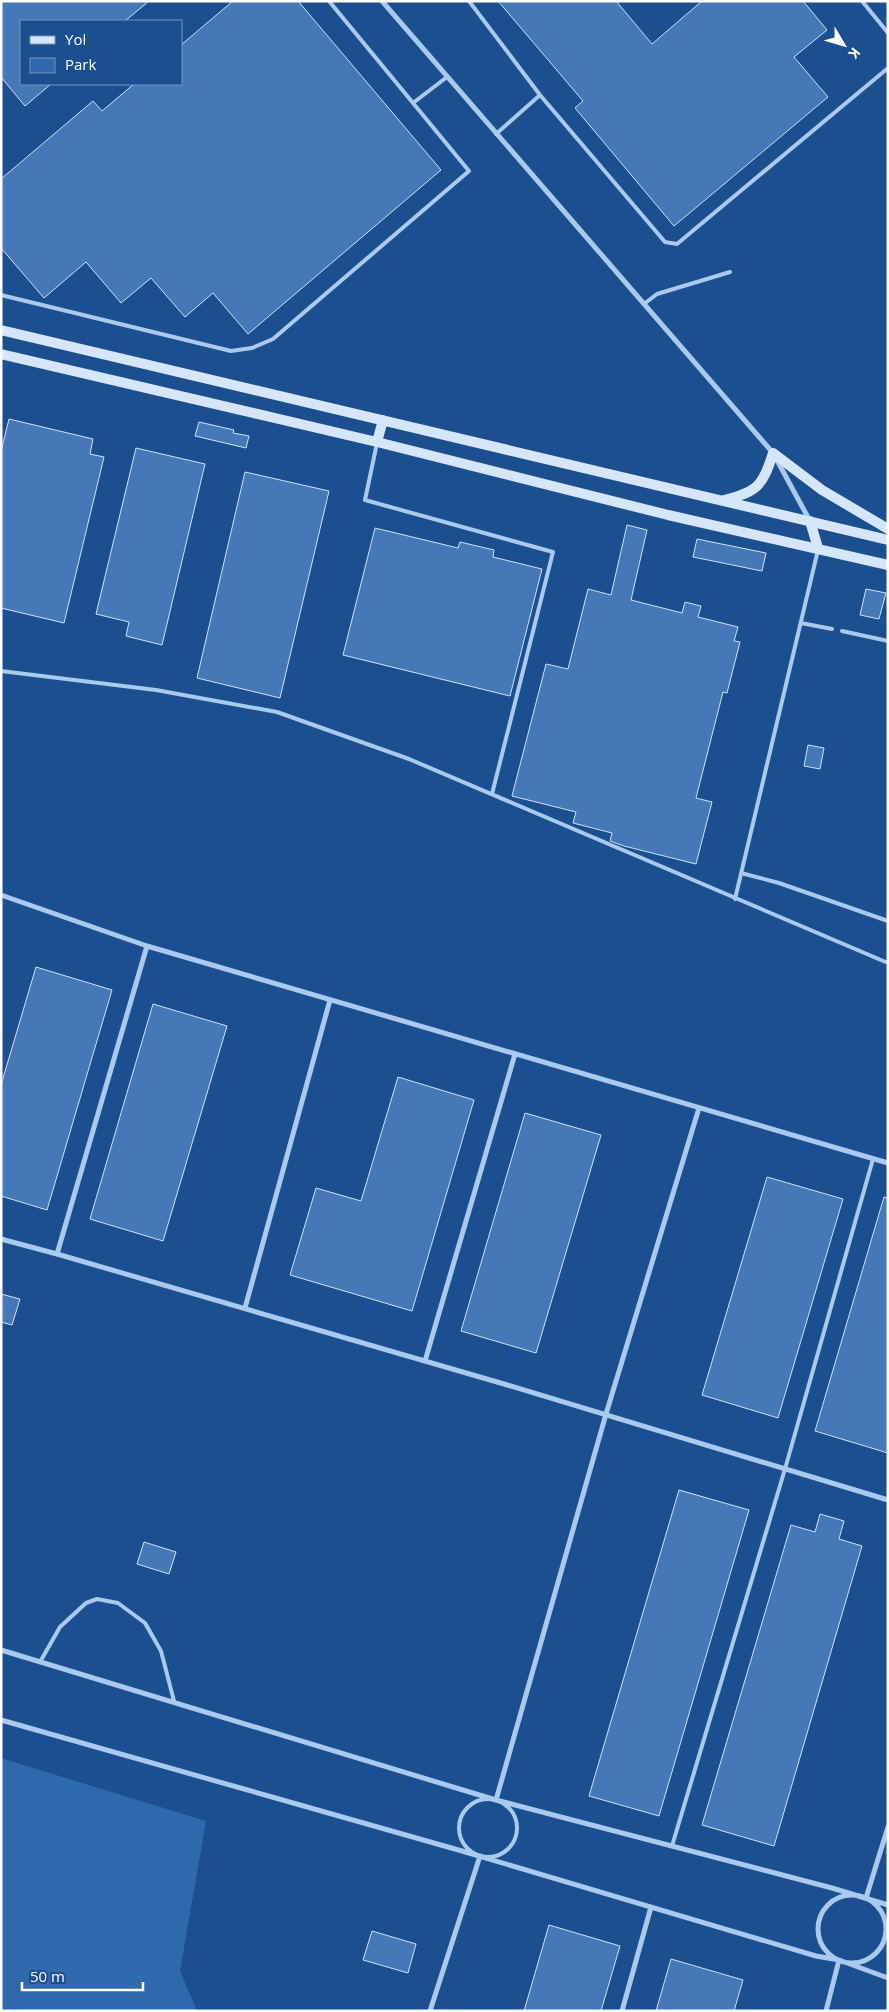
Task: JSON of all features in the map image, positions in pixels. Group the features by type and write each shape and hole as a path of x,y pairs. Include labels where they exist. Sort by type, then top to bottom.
{"street":[{"path":"382,1 773,453 822,490 888,529"},
{"path":"1,330 888,540"},
{"path":"1,354 377,442 668,515 888,565"},
{"path":"377,442 383,420"},
{"path":"721,500 746,495 757,487 767,474 773,453"},
{"path":"773,453 810,521 818,548"},
{"path":"1,895 147,946 888,1163"},
{"path":"57,1254 147,946"},
{"path":"244,1308 330,1000"},
{"path":"425,1361 515,1054"},
{"path":"496,1800 606,1414 699,1108"},
{"path":"1,1239 606,1414 888,1500"},
{"path":"1,1650 496,1800 832,1888 888,1905"},
{"path":"1,1720 480,1856 816,1956 839,1960 849,1963 864,1960 877,1952 883,1942 885,1933 883,1917 875,1904 866,1898 845,1896 827,1906 818,1926 821,1942 830,1955 839,1960 888,1978"},
{"path":"866,1898 888,1827"},
{"path":"430,2011 480,1856"},
{"path":"622,2011 651,1907"},
{"path":"826,2011 839,1960"}],"lane":[{"path":"1,295 231,352 252,348 273,339 469,171 329,1"},
{"path":"469,1 540,95 665,242 678,244 888,68"},
{"path":"862,1 888,34"},
{"path":"413,103 447,77"},
{"path":"496,134 540,95"},
{"path":"644,304 657,294 730,272"},
{"path":"377,442 365,500 553,552 492,794"},
{"path":"735,899 818,548"},
{"path":"801,622 832,629"},
{"path":"842,632 888,641"},
{"path":"1,671 156,690 277,712 409,759 888,963"},
{"path":"741,873 779,883 888,921"},
{"path":"672,1846 785,1469 873,1159"},
{"path":"40,1662 60,1627 86,1603 97,1599 118,1603 145,1623 161,1651 174,1701"},
{"path":"487,1799 496,1800 511,1810 517,1827 516,1836 512,1844 498,1855 480,1856 472,1853 461,1838 460,1820 470,1805 487,1799"}],"green space":[{"path":"1,1758 206,1821 180,1971 197,2011 1,2011"}],"building":[{"path":"1,1 149,1 126,20 20,20 20,85 50,85 25,106 1,77"},
{"path":"233,1 298,1 441,170 248,334 213,293 185,317 151,278 121,303 86,262 44,298 1,248 1,179 93,101 102,111 133,85 182,85 182,44"},
{"path":"498,1 616,1 652,44 702,1 803,1 827,30 794,57 828,97 674,226 575,108 583,101"},
{"path":"9,419 93,439 90,454 104,457 64,623 1,608 1,451"},
{"path":"199,422 234,430 233,433 249,436 246,448 195,436"},
{"path":"136,448 205,464 162,645 126,636 129,622 96,614"},
{"path":"245,472 329,491 280,698 197,678"},
{"path":"627,525 647,530 631,600 682,613 685,602 701,606 698,617 738,627 734,641 740,642 727,693 723,692 696,798 712,802 696,864 610,841 612,833 573,823 576,812 512,796 546,664 568,669 588,589 611,595"},
{"path":"375,528 458,548 460,542 494,550 493,557 542,569 510,696 343,655"},
{"path":"697,539 766,553 762,571 693,557"},
{"path":"866,589 886,593 879,619 860,615"},
{"path":"808,745 824,748 820,769 804,766"},
{"path":"36,967 112,990 47,1210 1,1196 1,1085"},
{"path":"153,1004 227,1026 163,1241 90,1219"},
{"path":"398,1077 474,1100 412,1311 290,1275 316,1188 361,1201"},
{"path":"525,1113 601,1135 536,1353 461,1331"},
{"path":"767,1177 843,1199 778,1418 702,1395"},
{"path":"884,1197 888,1198 888,1453 815,1431"},
{"path":"1,1294 20,1299 12,1325 1,1322"},
{"path":"679,1490 749,1510 659,1816 589,1796"},
{"path":"820,1514 844,1521 839,1539 862,1546 774,1846 702,1825 791,1525 815,1532"},
{"path":"144,1542 176,1552 169,1574 137,1564"},
{"path":"549,1925 620,1946 601,2011 524,2011"},
{"path":"372,1931 416,1944 408,1973 363,1960"},
{"path":"671,1959 743,1980 734,2011 656,2011"}]}
